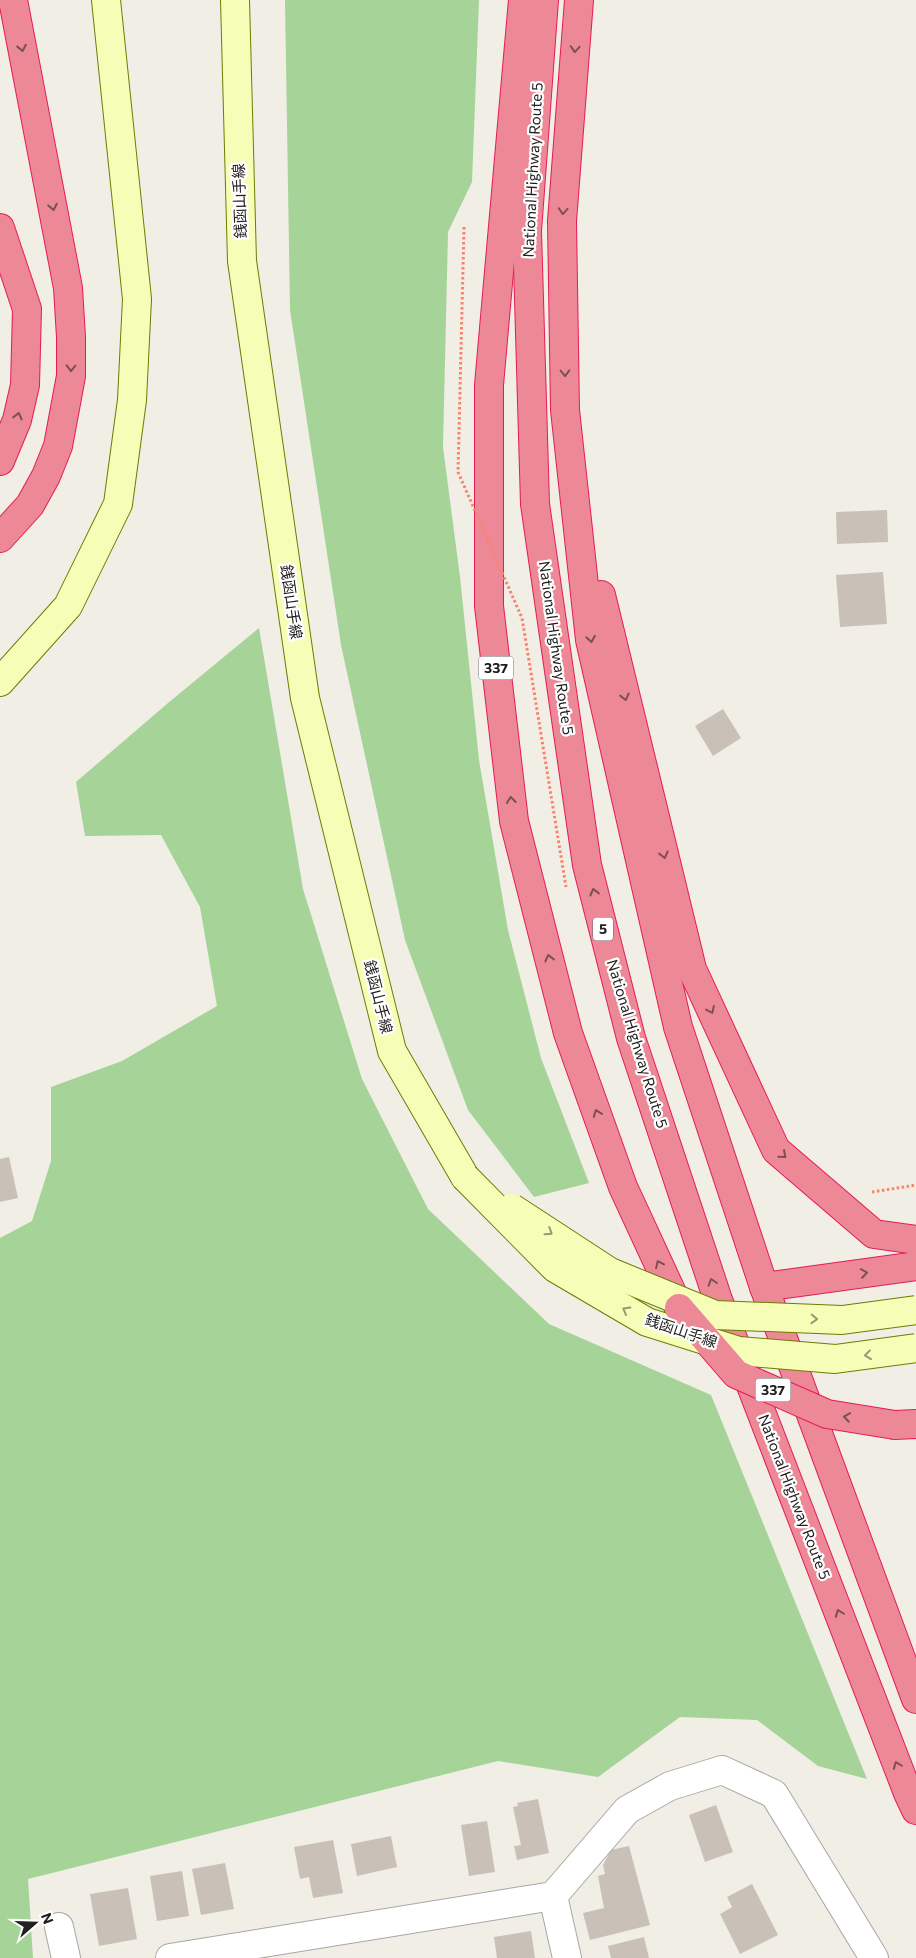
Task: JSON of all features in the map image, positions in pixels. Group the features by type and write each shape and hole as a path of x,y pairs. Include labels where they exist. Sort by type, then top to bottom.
{"highway":[{"path":"0,560 46,476 58,446 71,376 68,288 13,0"},
{"name":"337","path":"523,0 489,385 490,606 514,821 568,1033 624,1187 679,1308 736,1374 827,1414 895,1425 916,1424"},
{"name":"National Highway Route 5","path":"544,0 527,231 535,504 587,865 631,1038 718,1300 916,1810"},
{"path":"579,0 562,221 565,410 590,640 676,1017 764,1287 916,1699"},
{"path":"0,228 27,309 27,346 25,385 17,420 0,461"},
{"path":"565,410 604,610 692,969 776,1150 874,1234 916,1240"},
{"path":"0,538 30,505"},
{"path":"764,1287 916,1266"}],"street":[{"path":"0,682 68,606 118,504 132,400 138,299 106,0"},
{"name":"銭函山手線","path":"235,0 242,261 305,698 392,1051 465,1177 555,1268 647,1322 739,1351 835,1359 916,1348"},
{"name":"銭函山手線","path":"465,1177 610,1272 715,1315 842,1320 916,1310"},
{"path":"170,1958 553,1896 628,1810 670,1786 722,1770 774,1794 874,1958"},
{"path":"553,1896 567,1958"},
{"path":"59,1927 66,1958"}],"path":[{"path":"464,227 458,472 522,618 566,887"},
{"path":"872,1192 916,1185"}],"green space":[{"path":"285,0 479,0 472,182 448,232 443,447 460,577 479,760 508,930 541,1058 589,1183 534,1197 468,1110 405,940 341,645 290,310"},
{"path":"259,628 303,889 362,1079 428,1209 549,1324 711,1395 867,1779 818,1766 757,1720 680,1717 598,1777 498,1761 28,1879 33,1958 0,1958 0,1238 32,1221 51,1161 51,1087 122,1061 217,1006 200,907 161,835 85,836 76,782"}],"building":[{"path":"887,510 888,542 837,544 836,512"},
{"path":"883,572 887,624 840,627 836,575"},
{"path":"723,709 741,738 713,756 695,726"},
{"path":"9,1157 18,1198 0,1202 0,1159"},
{"path":"538,1799 549,1853 517,1860 514,1846 521,1845 513,1807 518,1806 517,1803"},
{"path":"716,1805 733,1852 705,1862 689,1815"},
{"path":"487,1821 495,1872 469,1876 461,1825"},
{"path":"391,1836 397,1867 357,1876 351,1844"},
{"path":"333,1840 343,1893 313,1898 309,1877 300,1879 294,1847"},
{"path":"629,1846 650,1925 590,1940 583,1913 604,1908 598,1876 605,1874 603,1865 611,1850"},
{"path":"225,1863 234,1909 201,1915 192,1869"},
{"path":"182,1871 189,1916 157,1921 150,1876"},
{"path":"752,1884 778,1935 740,1954 720,1914 732,1907 727,1897"},
{"path":"128,1888 137,1939 99,1946 90,1894"},
{"path":"531,1931 535,1958 497,1958 494,1937"},
{"path":"644,1937 649,1958 611,1958 608,1946"}]}
